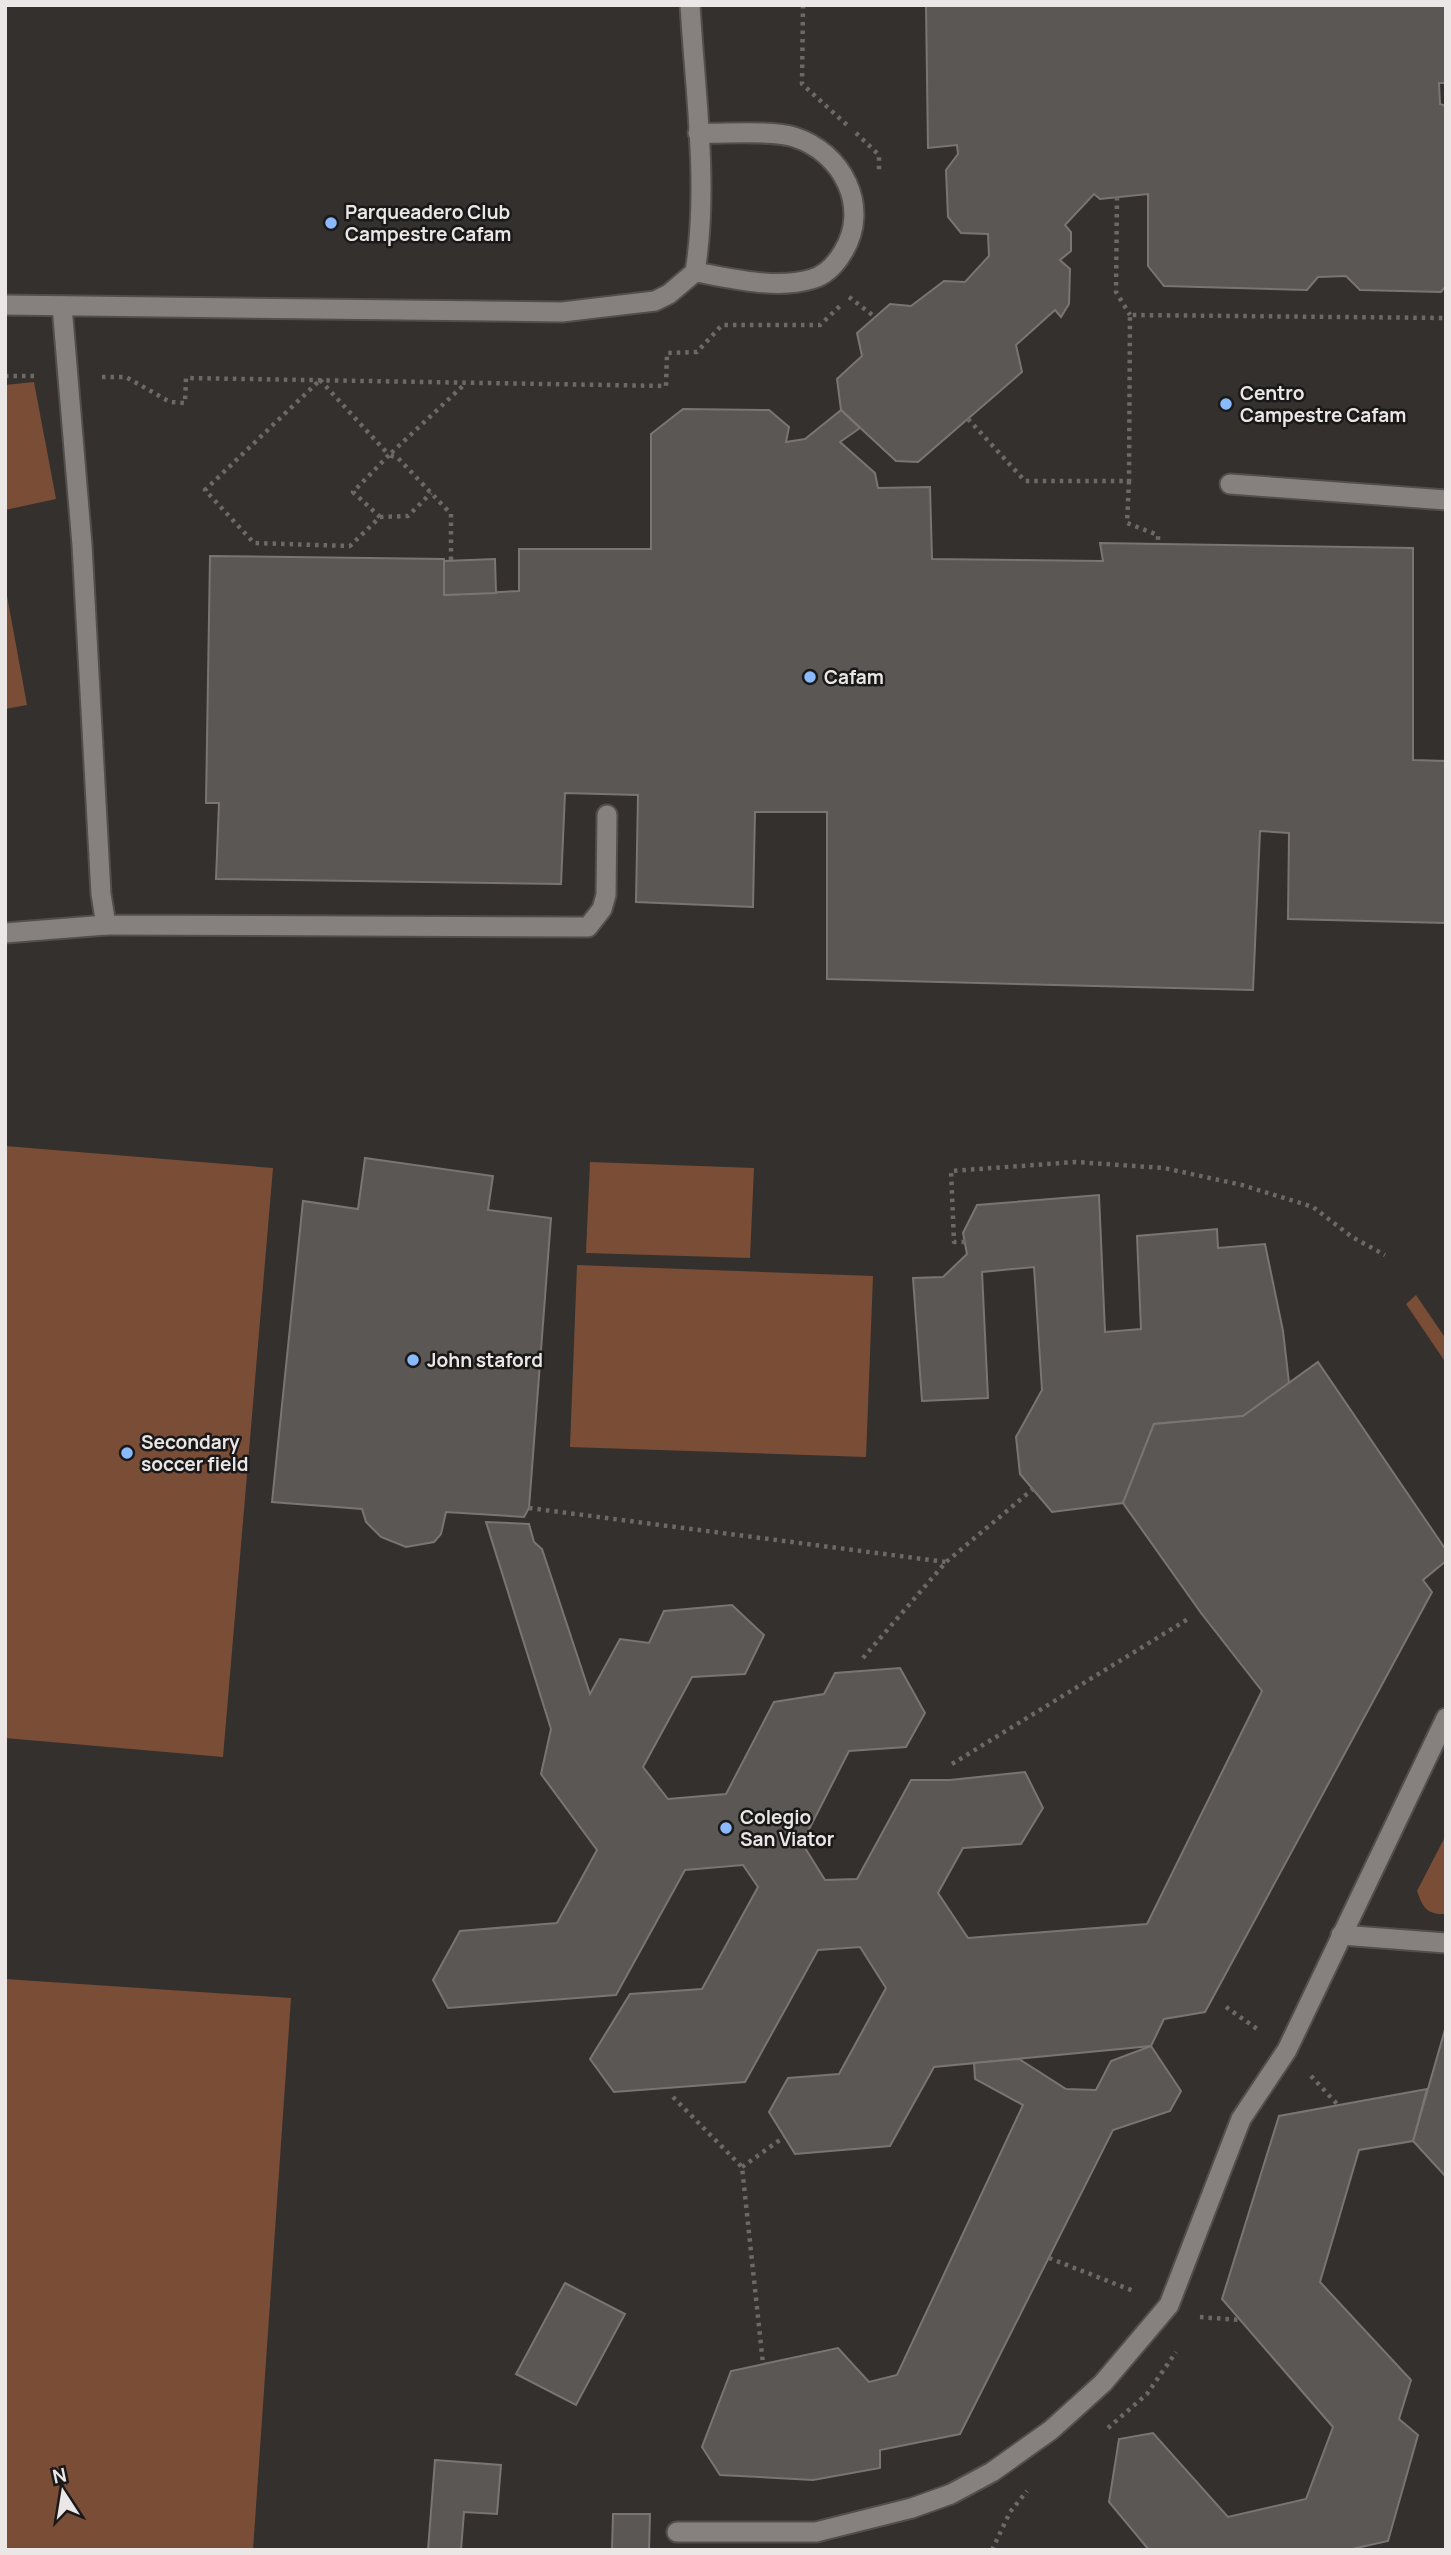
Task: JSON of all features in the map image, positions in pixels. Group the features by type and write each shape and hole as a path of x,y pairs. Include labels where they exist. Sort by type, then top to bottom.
{"lane":[{"path":"5,305 562,313 655,301 669,295 695,272 699,247 698,133 690,5"},
{"path":"695,272 759,282 812,279 824,274 839,259 849,241 854,210 844,175 814,145 792,136 698,133"},
{"path":"62,306 72,403 101,894 106,925"},
{"path":"1230,484 1446,500"},
{"path":"5,933 106,925 588,927 602,909 606,895 607,815"},
{"path":"677,2532 816,2532 912,2508 951,2494 992,2472 1051,2430 1103,2383 1169,2305 1241,2119 1287,2050 1446,1718"},
{"path":"1341,1935 1446,1943"}],"path":[{"path":"1117,197 1116,292 1130,315 1127,523 1158,535 1158,544"},
{"path":"849,297 875,317"},
{"path":"1130,315 1446,318"},
{"path":"432,493 408,516 380,517 349,546 254,543 205,490 320,380 389,456 398,458 432,493 451,514 451,560"},
{"path":"380,517 353,492 467,383"},
{"path":"968,419 1026,481 1129,481"},
{"path":"965,1242 954,1242 951,1171 1076,1162 1164,1168 1242,1185 1312,1208 1352,1237 1385,1255"},
{"path":"863,1658 946,1562 1033,1489"},
{"path":"529,1508 946,1562"},
{"path":"953,1764 1188,1619"},
{"path":"673,2097 742,2167 763,2364"},
{"path":"742,2167 784,2137"},
{"path":"1049,2258 1199,2317"}],"shaded area":[{"path":"34,382 56,499 5,510 5,385"},
{"path":"5,585 27,705 5,709"},
{"name":"Secondary soccer field","path":"5,1146 273,1168 223,1757 5,1738"},
{"path":"590,1162 754,1168 750,1258 586,1253"},
{"path":"577,1265 873,1276 866,1457 570,1447"},
{"path":"1416,1295 1446,1339 1446,1363 1406,1304"},
{"path":"1446,1835 1446,1914 1439,1914 1426,1909 1417,1891"},
{"path":"5,1979 291,1998 253,2550 5,2550"}],"building":[{"path":"926,5 1446,5 1446,83 1439,83 1440,104 1446,106 1446,286 1441,292 1360,290 1346,276 1318,277 1307,290 1164,286 1148,266 1148,194 1100,199 1094,194 1065,225 1071,232 1071,251 1060,260 1070,269 1069,304 1061,317 1055,310 1016,345 1022,372 918,462 896,461 841,410 837,379 862,356 857,333 890,304 911,306 944,281 965,282 989,256 988,234 961,233 948,217 946,170 958,154 957,145 928,148"},
{"name":"Cafam","path":"683,409 769,410 789,427 786,442 805,439 841,410 860,428 840,442 875,473 878,488 930,487 932,559 1103,561 1100,543 1413,548 1413,760 1446,761 1446,923 1288,919 1289,833 1260,831 1253,990 827,979 827,812 755,812 753,907 636,902 638,795 565,793 561,884 216,879 219,803 206,803 210,556 444,559 444,595 519,591 519,549 651,549 651,434"},
{"path":"495,559 496,593 444,595 444,561"},
{"name":"John staford","path":"365,1158 493,1176 488,1210 551,1218 529,1508 524,1517 446,1512 441,1534 434,1542 406,1547 381,1537 366,1522 362,1509 272,1502 303,1201 358,1209"},
{"path":"1099,1195 1105,1332 1141,1329 1137,1236 1217,1229 1218,1248 1265,1244 1283,1331 1289,1383 1243,1416 1154,1424 1123,1503 1052,1512 1020,1474 1016,1437 1042,1390 1034,1267 982,1272 988,1398 922,1401 913,1278 943,1277 967,1254 963,1233 977,1205"},
{"path":"1318,1362 1446,1550 1446,1561 1423,1580 1432,1592 1205,2012 1164,2019 1151,2046 934,2067 890,2146 795,2154 769,2112 788,2078 839,2074 886,1988 860,1947 818,1950 745,2082 614,2092 590,2059 630,1994 702,1989 758,1887 743,1865 685,1870 616,1995 448,2008 433,1980 460,1931 557,1923 597,1850 541,1774 551,1729 486,1522 529,1524 534,1542 542,1549 590,1694 620,1639 649,1643 664,1611 732,1605 764,1635 745,1674 692,1677 643,1767 668,1799 726,1794 774,1702 824,1694 835,1673 900,1668 925,1713 906,1747 849,1751 802,1843 825,1880 857,1879 911,1780 950,1780 1025,1772 1043,1808 1021,1844 963,1848 938,1893 968,1938 1147,1924 1262,1691 1201,1613 1123,1503 1154,1424 1243,1416"},
{"path":"1446,2026 1446,2177 1413,2141"},
{"path":"1151,2046 1181,2091 1170,2111 1113,2130 960,2434 880,2450 880,2468 813,2480 720,2475 702,2447 731,2371 838,2348 869,2382 897,2375 1023,2105 975,2079 974,2063 1019,2059 1066,2089 1096,2090 1111,2061"},
{"path":"1427,2089 1413,2141 1359,2150 1320,2282 1411,2380 1399,2419 1418,2435 1388,2541 1348,2550 1149,2550 1109,2502 1119,2439 1153,2433 1228,2517 1306,2499 1333,2427 1222,2299 1279,2116"},
{"path":"565,2283 625,2314 576,2405 516,2374"},
{"path":"435,2460 501,2465 497,2514 464,2512 461,2550 428,2550"},
{"path":"613,2514 650,2514 649,2550 612,2550"}],"place":[{"name":"Parqueadero Club Campestre Cafam","path":"331,223"},
{"name":"Centro Campestre Cafam","path":"1226,404"},
{"name":"Cafam","path":"810,677"},
{"name":"John staford","path":"413,1360"},
{"name":"Secondary soccer field","path":"127,1453"},
{"name":"Colegio San Viator","path":"726,1828"}]}
